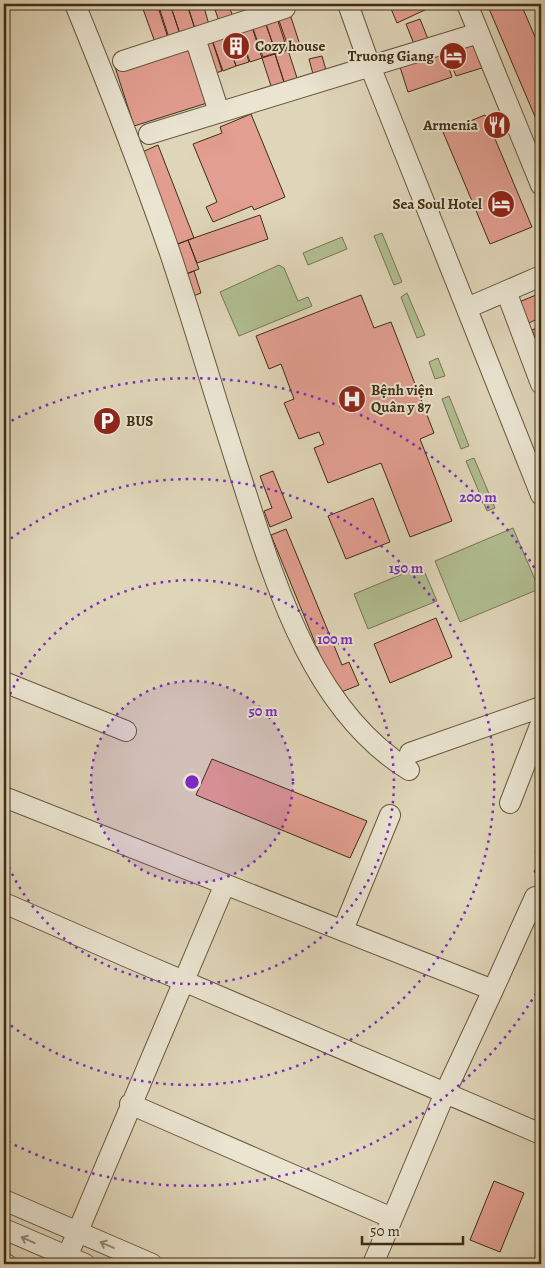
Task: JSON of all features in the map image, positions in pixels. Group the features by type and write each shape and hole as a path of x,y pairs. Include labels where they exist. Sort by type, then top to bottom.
{"street":[{"path":"75,4 120,114 169,251 276,580 293,622 321,678 367,737 398,764 409,762 541,707"},
{"path":"348,4 370,66 541,495"},
{"path":"467,4 541,185"},
{"path":"123,61 285,8"},
{"path":"149,134 479,33"},
{"path":"195,38 218,112"},
{"path":"467,308 541,276"},
{"path":"506,291 541,384"},
{"path":"4,682 126,730"},
{"path":"510,803 541,723"},
{"path":"4,797 493,990"},
{"path":"343,930 390,815"},
{"path":"4,1229 72,1262 78,1233 130,1104 224,884"},
{"path":"373,1264 445,1093 535,897 541,900"},
{"path":"4,902 183,981 541,1134"},
{"path":"130,1104 392,1218"},
{"path":"4,1200 152,1264"}],"green space":[{"path":"382,233 402,282 394,285 374,236"},
{"path":"342,237 347,249 308,265 303,253"},
{"path":"279,265 284,268 298,301 308,297 312,306 239,336 220,292"},
{"path":"407,293 425,335 417,338 401,297"},
{"path":"438,358 445,376 435,379 429,362"},
{"path":"449,396 469,446 461,449 442,399"},
{"path":"474,458 495,508 487,511 466,461"},
{"path":"513,528 539,589 460,622 435,561"},
{"path":"422,566 437,601 368,629 354,594"}],"building":[{"path":"157,4 169,41 156,45 143,9"},
{"path":"170,4 181,37 170,41 159,7"},
{"path":"170,4 187,4 196,32 181,37"},
{"path":"187,4 203,4 210,28 196,32"},
{"path":"213,4 228,4 234,19 220,24"},
{"path":"389,4 427,4 429,8 397,23"},
{"path":"487,4 521,4 541,51 541,125 539,126"},
{"path":"288,8 300,45 287,49 275,12"},
{"path":"276,12 289,49 276,53 263,16"},
{"path":"263,16 276,53 263,57 250,20"},
{"path":"420,19 430,44 416,49 406,24"},
{"path":"250,21 262,58 250,62 237,25"},
{"name":"Cozy house","path":"237,25 249,62 236,66 224,29"},
{"path":"223,29 236,66 223,71 210,34"},
{"path":"210,34 222,71 209,75 197,38"},
{"path":"475,41 485,67 456,76 446,52"},
{"path":"188,44 207,103 134,126 115,67"},
{"path":"288,50 298,81 285,85 275,54"},
{"path":"443,51 452,77 408,92 400,67"},
{"path":"275,54 285,85 272,89 262,58"},
{"path":"322,56 326,70 313,74 309,59"},
{"path":"251,114 285,197 254,210 252,206 213,222 206,207 217,202 193,144 222,133 220,127"},
{"path":"485,115 532,227 490,244 443,132"},
{"path":"158,145 194,238 175,245 140,153"},
{"path":"260,215 268,239 197,263 188,240"},
{"path":"188,240 199,269 186,274 175,245"},
{"path":"194,271 201,293 193,296 186,274"},
{"path":"541,293 541,317 529,323 519,302"},
{"path":"361,295 374,328 391,322 434,433 420,439 452,521 410,537 381,463 328,483 314,448 324,444 319,432 299,439 284,403 294,399 281,364 269,369 256,336"},
{"path":"541,326 541,351 532,330"},
{"path":"273,471 292,518 270,527 264,511 272,508 260,476"},
{"path":"373,498 390,542 346,559 328,516"},
{"path":"286,529 342,665 349,662 359,685 336,694 271,535"},
{"path":"436,618 452,657 390,683 374,644"},
{"path":"212,759 367,821 350,858 196,795"},
{"path":"541,840 541,855 535,853"},
{"path":"541,855 541,875 534,872"},
{"path":"494,1181 524,1193 500,1252 470,1240"}],"place":[{"name":"Cozy house","path":"236,46"},
{"name":"Truong Giang","path":"453,56"},
{"name":"Armenia","path":"497,125"},
{"name":"Sea Soul Hotel","path":"501,204"},
{"name":"Bệnh viện Quân y 87","path":"352,399"},
{"name":"BUS","path":"107,421"}]}
